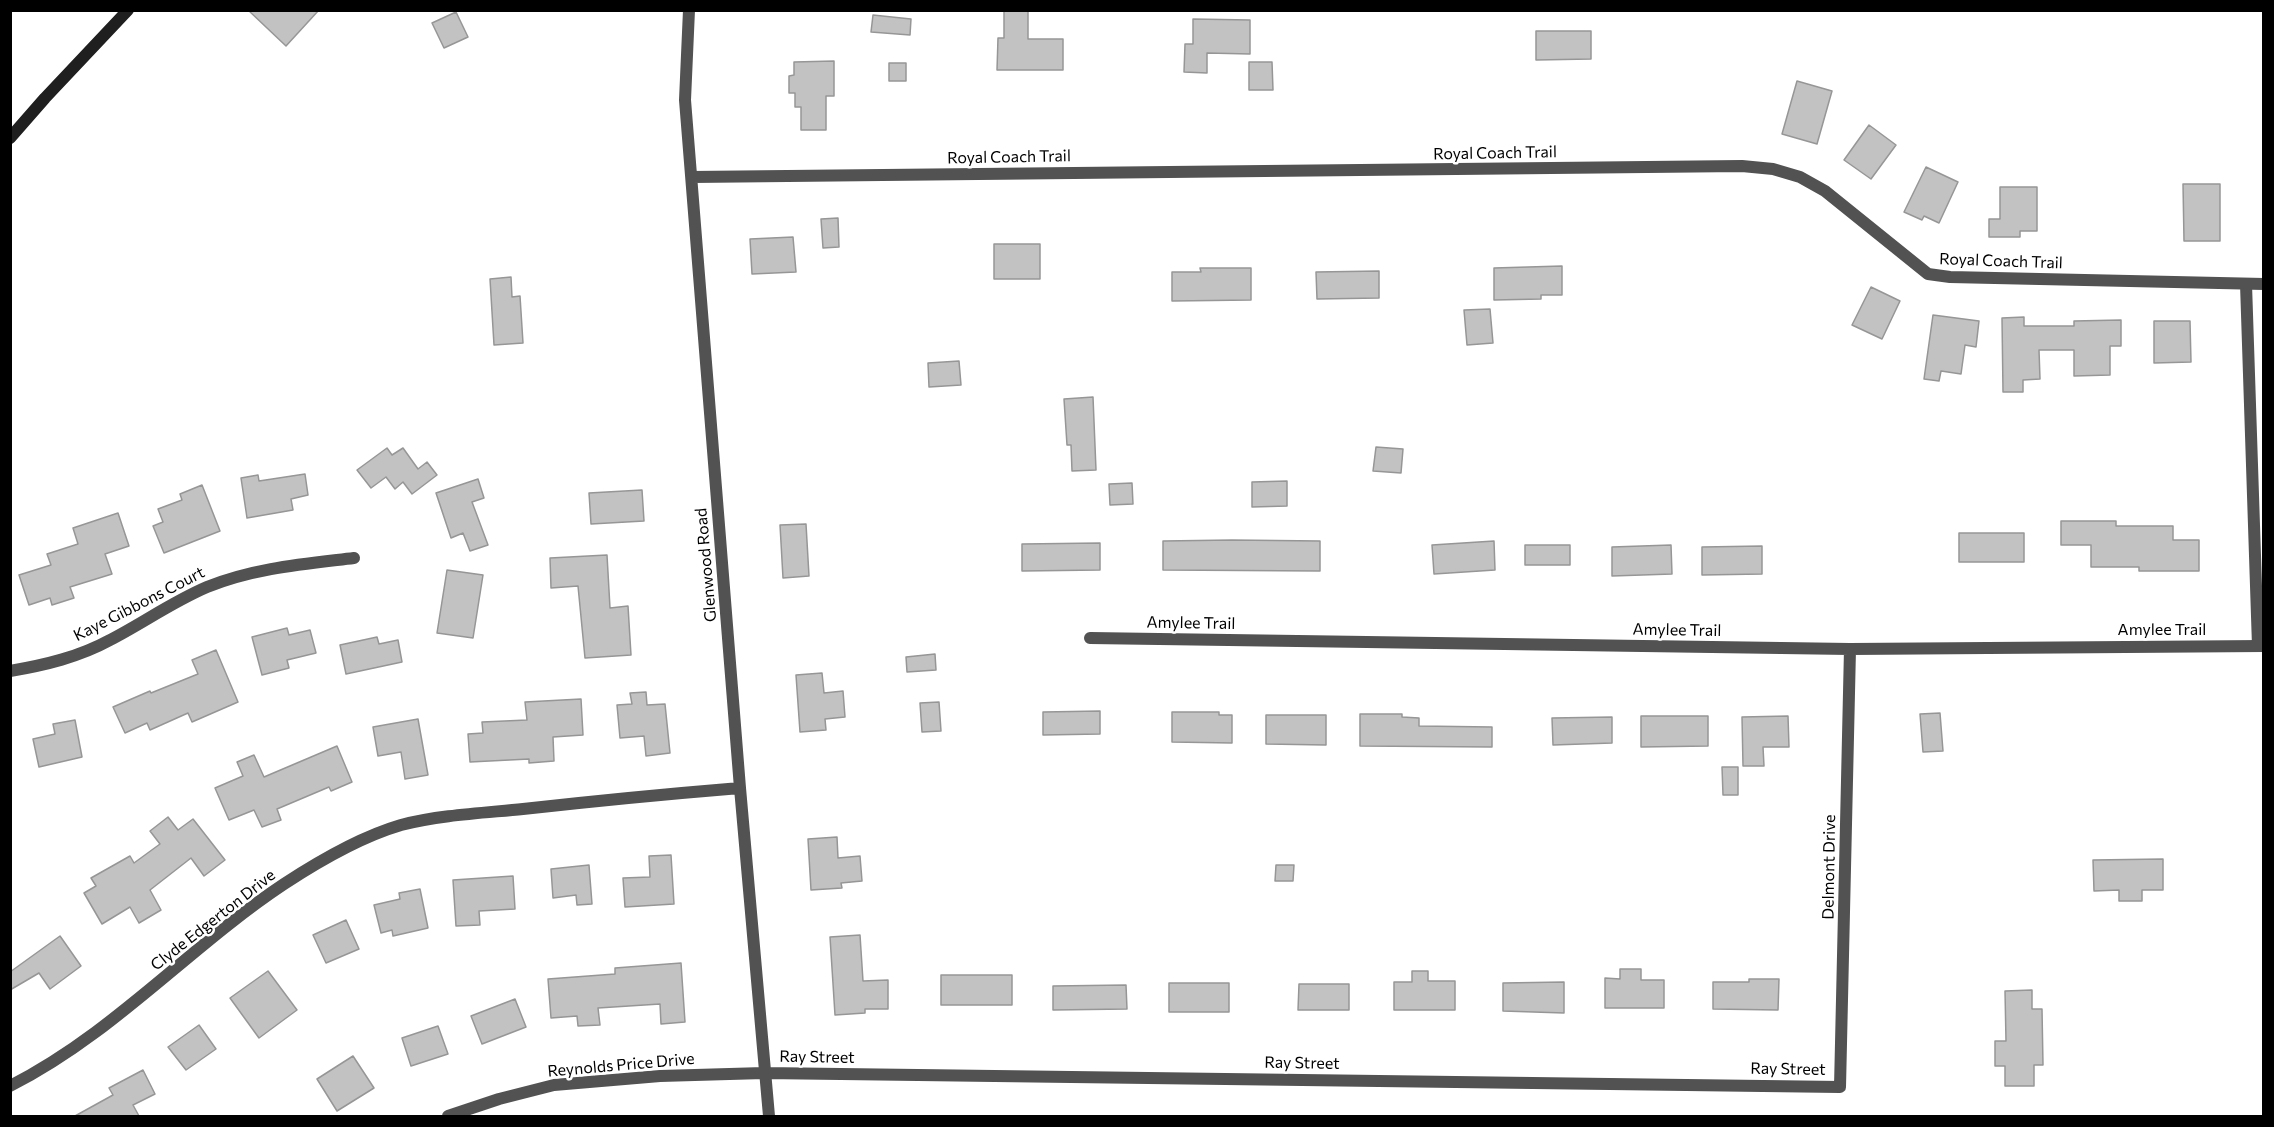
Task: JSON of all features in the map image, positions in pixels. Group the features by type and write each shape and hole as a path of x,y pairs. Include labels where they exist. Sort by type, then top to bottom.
{"main road":[{"path":"10,138 128,10"}],"street":[{"name":"Glenwood Road","path":"689,10 685,100 740,788 769,1116"},
{"name":"Royal Coach Trail","path":"692,177 1742,166 1773,169 1800,177 1826,191 1928,274 1950,277 2264,284"},
{"path":"2246,284 2261,646"},
{"name":"Kaye Gibbons Court","path":"10,671 63,660 90,650 170,604 230,579 277,567 354,558"},
{"name":"Amylee Trail","path":"1090,638 1850,649 2261,646"},
{"name":"Delmont Drive","path":"1840,1087 1850,649"},
{"name":"Clyde Edgerton Drive","path":"10,1086 46,1068 90,1038 226,926 283,885 321,861 368,837 402,825 462,815 740,788"},
{"name":"Ray Street","path":"764,1073 1840,1087"},
{"name":"Reynolds Price Drive","path":"448,1116 499,1099 554,1085 660,1076 764,1073"}],"building":[{"path":"248,10 319,10 286,46"},
{"path":"1004,10 1028,10 1028,39 1063,39 1063,70 997,70 998,38 1004,38"},
{"path":"456,12 468,37 444,48 432,23"},
{"path":"873,15 911,19 910,35 871,32"},
{"path":"1193,19 1250,20 1250,54 1207,53 1207,73 1184,72 1185,44 1193,44"},
{"path":"1536,31 1591,31 1591,59 1536,60"},
{"path":"834,61 834,96 826,96 826,130 801,130 801,107 795,107 795,93 789,93 789,76 794,75 794,62"},
{"path":"1249,62 1272,62 1273,90 1249,90"},
{"path":"889,63 906,63 906,81 889,81"},
{"path":"1797,81 1832,91 1817,144 1782,134"},
{"path":"1869,125 1896,145 1871,179 1844,160"},
{"path":"1926,167 1958,182 1939,223 1924,216 1922,220 1904,212"},
{"path":"2183,184 2220,184 2220,241 2184,241"},
{"path":"2000,187 2037,187 2037,231 2020,231 2020,237 1989,237 1989,219 2000,219"},
{"path":"838,218 839,247 823,248 821,219"},
{"path":"793,237 796,272 752,274 750,239"},
{"path":"994,244 1040,244 1040,279 994,279"},
{"path":"1562,266 1562,295 1541,295 1541,299 1494,300 1494,268"},
{"path":"1200,268 1251,268 1251,300 1172,301 1172,272 1201,272"},
{"path":"1379,271 1379,298 1317,299 1316,272"},
{"path":"511,277 512,297 520,296 523,343 494,345 490,279"},
{"path":"1871,287 1900,301 1882,339 1852,325"},
{"path":"1490,309 1493,343 1467,345 1464,310"},
{"path":"1933,315 1979,321 1976,347 1965,345 1961,374 1941,371 1939,381 1924,379"},
{"path":"2024,317 2024,326 2074,326 2074,321 2121,320 2121,346 2110,346 2110,375 2074,376 2074,350 2039,350 2040,379 2023,380 2023,392 2003,392 2002,318"},
{"path":"2154,321 2190,321 2191,362 2154,363"},
{"path":"959,361 961,385 929,387 928,363"},
{"path":"1093,397 1096,470 1072,471 1071,445 1067,445 1064,399"},
{"path":"1376,447 1403,449 1401,473 1373,471"},
{"path":"387,448 392,455 403,448 418,469 427,462 437,475 412,494 403,482 395,489 386,477 371,488 357,470"},
{"path":"305,474 308,495 291,499 293,510 247,518 241,478 258,475 259,481"},
{"path":"478,479 484,498 472,502 488,545 470,551 463,533 451,538 436,493"},
{"path":"1287,481 1287,506 1252,507 1252,482"},
{"path":"1132,483 1133,504 1110,505 1109,484"},
{"path":"202,485 220,531 164,553 153,526 163,522 158,509 182,500 180,494"},
{"path":"642,490 644,521 591,524 589,493"},
{"path":"118,513 129,546 105,554 112,574 70,587 74,598 52,605 50,598 29,605 19,575 51,565 47,554 78,544 73,528"},
{"path":"2061,521 2116,521 2116,526 2173,526 2173,540 2199,540 2199,571 2139,571 2139,567 2091,567 2091,545 2061,545"},
{"path":"806,524 809,576 783,578 780,525"},
{"path":"1959,533 2024,533 2024,562 1959,562"},
{"path":"1163,541 1320,541 1320,571 1163,570"},
{"path":"1494,541 1495,570 1434,574 1432,545"},
{"path":"1100,543 1100,570 1022,571 1022,544"},
{"path":"1525,545 1570,545 1570,565 1525,565"},
{"path":"1671,545 1672,574 1612,576 1612,547"},
{"path":"1762,546 1762,574 1702,575 1702,547"},
{"path":"607,555 610,608 628,606 631,655 585,658 578,586 551,588 550,558"},
{"path":"447,570 483,575 473,638 437,633"},
{"path":"287,628 289,635 310,630 316,653 287,660 289,668 262,675 252,637"},
{"path":"377,637 379,644 398,640 402,662 346,674 340,645"},
{"path":"216,650 238,702 192,722 188,713 150,730 147,723 125,733 113,707 198,674 192,660"},
{"path":"935,654 936,670 907,672 906,657"},
{"path":"822,673 824,693 843,691 845,717 825,719 826,730 800,732 796,675"},
{"path":"646,692 647,705 665,704 670,753 646,756 644,736 620,738 617,705 632,704 630,693"},
{"path":"581,699 583,735 553,737 554,761 529,763 529,759 470,762 468,734 483,733 482,722 527,720 525,702"},
{"path":"939,702 941,731 922,732 920,703"},
{"path":"1100,711 1100,734 1043,735 1043,712"},
{"path":"1172,712 1219,712 1219,715 1232,715 1232,743 1172,742"},
{"path":"1940,713 1943,751 1923,752 1920,714"},
{"path":"1360,714 1402,714 1402,717 1419,718 1419,726 1492,727 1492,747 1360,746"},
{"path":"1266,715 1326,715 1326,745 1266,744"},
{"path":"1641,716 1708,716 1708,746 1641,747"},
{"path":"1788,716 1789,747 1763,747 1764,766 1743,766 1742,717"},
{"path":"1612,717 1612,743 1553,745 1552,718"},
{"path":"418,719 428,775 405,779 401,752 378,756 373,727"},
{"path":"75,720 82,757 39,767 33,739 55,734 53,724"},
{"path":"337,746 352,782 331,791 329,787 277,809 281,820 262,827 254,810 229,820 215,788 243,776 237,762 254,755 264,777"},
{"path":"1722,767 1738,767 1738,795 1723,795"},
{"path":"168,817 178,830 193,819 225,860 204,876 191,858 150,890 161,910 139,923 130,907 102,924 84,893 96,886 91,878 130,856 134,863 160,844 150,831"},
{"path":"837,837 838,858 860,856 862,881 841,883 842,888 811,890 808,839"},
{"path":"671,855 674,904 625,907 623,878 650,877 649,856"},
{"path":"2163,859 2163,890 2142,890 2142,901 2119,901 2119,890 2094,891 2093,860"},
{"path":"589,865 592,904 577,905 576,895 553,898 551,869"},
{"path":"1276,865 1294,865 1293,881 1275,881"},
{"path":"513,876 515,909 479,911 480,925 456,926 453,880"},
{"path":"420,889 428,928 393,936 392,930 381,933 374,905 400,899 399,893"},
{"path":"346,920 359,949 326,963 313,935"},
{"path":"860,935 863,981 888,980 888,1009 865,1009 865,1013 835,1015 830,937"},
{"path":"60,936 81,966 50,989 39,973 10,990 10,972"},
{"path":"681,963 685,1022 661,1024 660,1004 598,1008 600,1025 578,1026 577,1016 551,1018 548,979 615,974 615,968"},
{"path":"1620,969 1641,969 1641,980 1664,980 1664,1008 1605,1008 1605,978 1620,979"},
{"path":"268,971 297,1010 259,1038 230,998"},
{"path":"1412,971 1428,971 1428,981 1455,981 1455,1010 1394,1010 1394,982 1412,982"},
{"path":"941,975 1012,975 1012,1005 941,1005"},
{"path":"1749,979 1779,979 1778,1010 1713,1009 1713,982 1749,982"},
{"path":"1564,982 1564,1013 1503,1011 1503,983"},
{"path":"1169,983 1229,983 1229,1012 1169,1012"},
{"path":"1299,984 1349,984 1349,1010 1298,1010"},
{"path":"1126,985 1127,1009 1053,1010 1053,986"},
{"path":"2032,990 2032,1009 2042,1009 2043,1065 2034,1065 2034,1086 2005,1086 2005,1066 1995,1066 1995,1041 2006,1041 2005,991"},
{"path":"515,999 526,1027 482,1044 471,1016"},
{"path":"199,1025 216,1049 186,1070 168,1047"},
{"path":"438,1026 448,1054 411,1066 402,1038"},
{"path":"353,1056 374,1088 337,1111 317,1079"},
{"path":"143,1070 155,1094 133,1105 139,1116 75,1116 113,1095 109,1088"}]}
